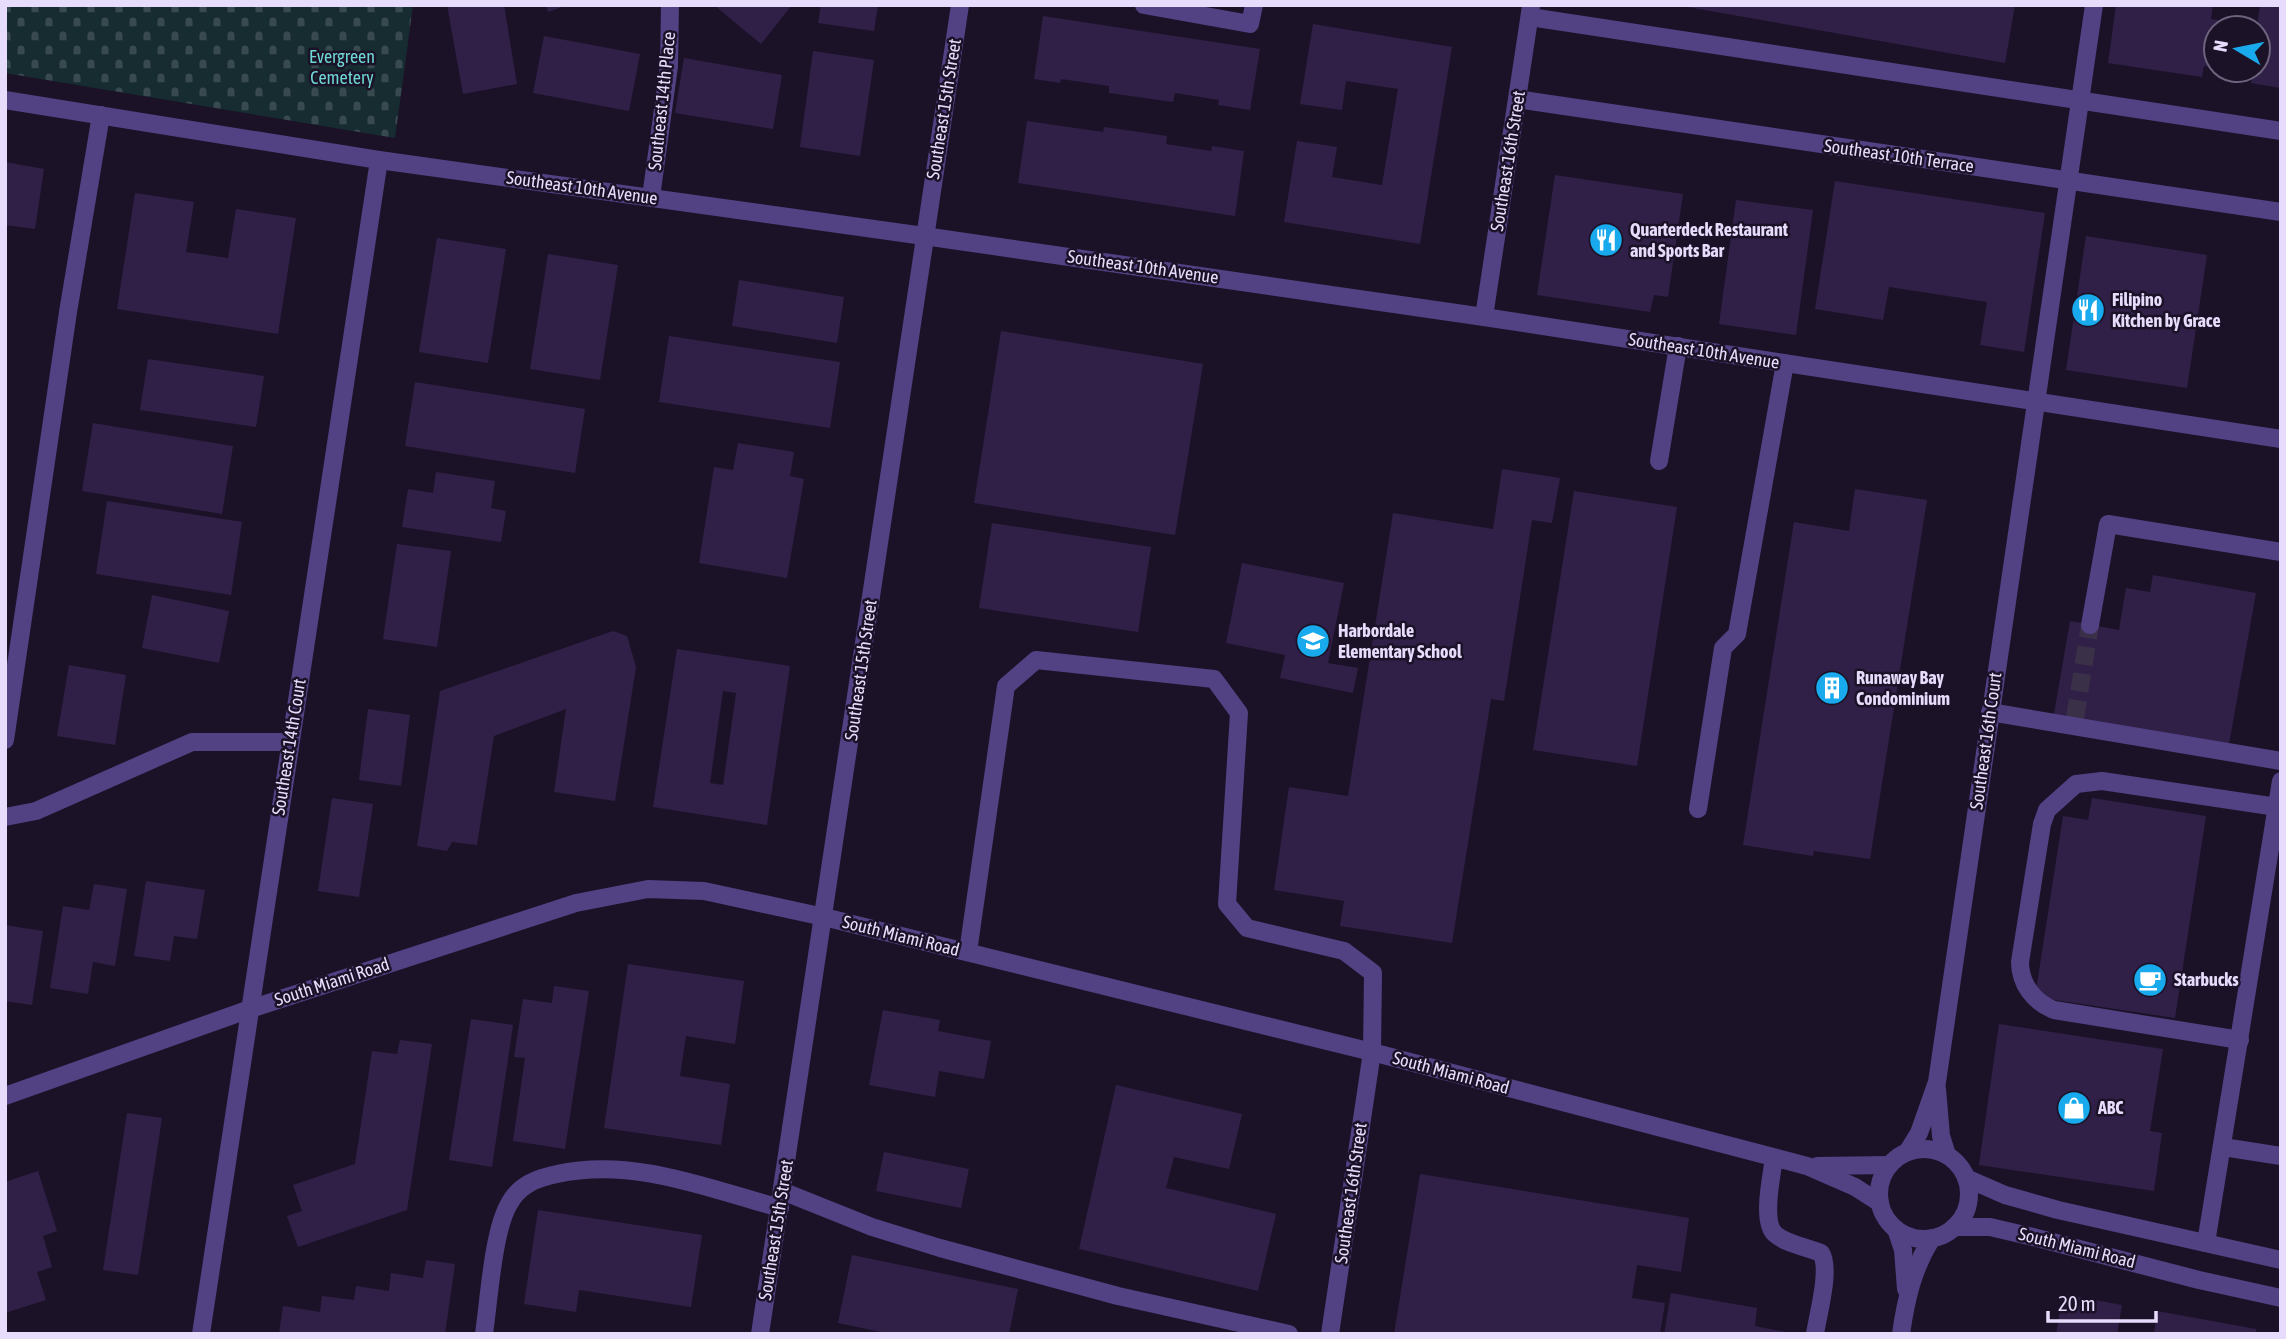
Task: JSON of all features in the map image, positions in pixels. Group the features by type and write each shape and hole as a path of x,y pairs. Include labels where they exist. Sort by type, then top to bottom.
{"street":[{"name":"Southeast 14th Place","path":"651,197 669,66 670,5"},
{"name":"Southeast 15th Street","path":"760,1334 960,5"},
{"path":"1144,5 1250,24 1254,5"},
{"name":"Southeast 16th Court","path":"1908,1152 1919,1133 1937,1082 2094,5"},
{"path":"1531,11 2080,101 2281,131"},
{"name":"Southeast 16th Street","path":"1484,317 1531,11"},
{"name":"Southeast 10th Terrace","path":"1517,99 2281,212"},
{"name":"Southeast 10th Avenue","path":"5,100 379,160 1484,317 2281,439"},
{"path":"5,740 68,312 101,115"},
{"name":"Southeast 14th Court","path":"201,1334 379,160"},
{"path":"1659,461 1678,346"},
{"path":"1698,809 1723,648 1737,634 1785,363"},
{"path":"2090,625 2108,524 2281,552"},
{"name":"Southeast 16th Street","path":"968,952 1006,686 1036,660 1214,679 1239,713 1227,904 1247,928 1344,951 1373,973 1372,1052 1331,1334"},
{"path":"1990,712 2074,722 2281,761"},
{"path":"5,817 36,811 192,742 290,742"},
{"path":"2240,1040 2054,1010 2040,1005 2020,977 2020,962 2042,824 2047,810 2076,784 2102,781 2277,807"},
{"path":"2206,1243 2275,854 2281,781"},
{"name":"South Miami Road","path":"5,1096 250,1009 576,903 648,889 704,891 824,917 1372,1052 1807,1166 1855,1187 1880,1202"},
{"name":"Southeast 16th Court","path":"1937,1082 1941,1136 1947,1155"},
{"path":"2223,1147 2281,1156"},
{"path":"1926,1148 1947,1155 1962,1169 1966,1178 1969,1196 1959,1223 1948,1233 1932,1238 1917,1239 1902,1234 1889,1224 1881,1210 1881,1179 1899,1155 1926,1148"},
{"path":"1774,1158 1768,1211 1769,1227 1785,1240 1821,1253 1824,1257 1825,1269 1815,1334"},
{"name":"South Miami Road","path":"1807,1166 1889,1165"},
{"path":"484,1334 500,1223 509,1203 522,1187 541,1177 578,1170 628,1169 781,1199 953,1251 1118,1296 1289,1334"},
{"name":"South Miami Road","path":"1966,1178 2005,1195 2059,1210 2281,1260"},
{"name":"South Miami Road","path":"1954,1227 1990,1227 2281,1298"},
{"path":"1896,1229 1903,1250 1907,1296"},
{"path":"1901,1334 1907,1296 1920,1258 1932,1238"}],"green space":[{"name":"Evergreen Cemetery","path":"5,5 413,5 395,138 5,73"}],"building":[{"path":"447,5 504,5 517,84 463,94"},
{"path":"546,5 565,5 565,6 548,12"},
{"path":"714,5 792,5 761,44"},
{"path":"821,5 878,5 874,31 818,23"},
{"path":"1676,5 2015,5 2005,63"},
{"path":"2116,5 2213,5 2212,14 2202,14 2202,77 2108,63"},
{"path":"2260,5 2281,5 2281,88 2257,84 2272,84 2272,14 2259,14"},
{"path":"1043,16 1260,49 1250,110 1218,105 1219,100 1175,93 1173,102 1109,93 1109,86 1061,79 1060,83 1034,79"},
{"path":"1313,24 1452,47 1420,244 1284,222 1297,141 1337,147 1332,177 1382,185 1398,89 1346,81 1342,110 1300,104"},
{"path":"544,36 640,54 629,111 533,93"},
{"path":"813,51 874,60 860,156 800,147"},
{"path":"684,58 782,75 773,129 675,113"},
{"path":"1027,121 1103,132 1104,127 1167,136 1166,144 1211,151 1212,146 1244,151 1235,216 1018,183"},
{"path":"5,162 44,169 35,229 5,225"},
{"path":"1555,175 1683,194 1668,297 1654,295 1650,312 1537,295"},
{"path":"1835,181 2045,213 2024,352 1980,345 1987,302 1889,287 1883,320 1815,309"},
{"path":"135,193 194,202 186,252 228,258 236,209 296,218 278,334 117,309"},
{"path":"1736,200 1813,210 1796,335 1719,324"},
{"path":"2086,236 2207,255 2187,388 2066,370"},
{"path":"437,238 506,249 488,363 419,352"},
{"path":"548,254 618,265 600,380 530,369"},
{"path":"739,280 844,297 837,343 732,326"},
{"path":"1001,331 1203,364 1175,535 974,503"},
{"path":"669,336 840,362 830,428 659,402"},
{"path":"148,359 264,376 256,427 140,410"},
{"path":"415,382 585,409 575,473 405,446"},
{"path":"93,423 233,446 222,514 82,491"},
{"path":"738,443 794,452 790,476 804,479 787,578 699,563 714,467 733,470"},
{"path":"1502,469 1560,478 1552,523 1532,520 1504,701 1491,699 1452,943 1340,926 1344,901 1274,890 1289,787 1348,796 1393,513 1493,529"},
{"path":"436,472 495,481 491,508 506,511 501,542 402,527 408,489 433,493"},
{"name":"Runaway Bay Condominium","path":"1855,489 1927,500 1870,859 1814,851 1813,856 1743,845 1794,522 1849,531"},
{"path":"1574,491 1677,507 1637,766 1533,750"},
{"path":"107,501 242,522 231,595 96,574"},
{"path":"992,523 1151,547 1138,632 979,608"},
{"path":"397,544 451,551 437,647 383,639"},
{"path":"1242,563 1344,583 1328,663 1358,668 1353,693 1280,678 1285,655 1226,643"},
{"path":"2153,575 2256,593 2229,744 2054,714 2070,621 2119,630 2126,588 2150,592"},
{"path":"152,595 229,611 219,663 142,648"},
{"path":"613,631 627,636 636,667 615,801 554,792 566,709 494,736 477,845 452,842 447,851 417,846 440,691"},
{"path":"677,649 790,666 767,825 653,807","holes":["723,691 736,693 723,785 710,783"]},
{"path":"69,665 126,675 115,745 57,736"},
{"path":"368,709 410,715 401,786 359,780"},
{"path":"332,798 373,804 359,897 318,891"},
{"path":"2092,798 2206,816 2175,1018 2035,997 2063,816 2088,820"},
{"path":"146,881 205,890 197,939 174,936 170,961 134,956"},
{"path":"94,884 127,889 115,966 93,962 88,994 50,988 63,906 89,910"},
{"path":"5,925 43,931 32,1005 5,1001"},
{"path":"628,964 744,981 735,1044 686,1036 680,1076 730,1084 721,1145 604,1128"},
{"path":"554,986 589,991 565,1149 513,1141 525,1058 514,1057 523,999 552,1003"},
{"path":"883,1010 940,1020 938,1031 991,1041 984,1079 939,1071 935,1097 869,1085"},
{"path":"471,1019 513,1025 492,1167 449,1160"},
{"path":"1999,1024 2163,1049 2150,1131 2162,1133 2154,1191 1979,1165"},
{"path":"400,1040 432,1044 407,1210 298,1247 287,1216 302,1211 293,1185 355,1164 372,1051 397,1054"},
{"path":"1116,1085 1242,1114 1229,1169 1174,1157 1166,1188 1276,1214 1258,1291 1079,1249"},
{"path":"127,1113 162,1118 138,1275 103,1270"},
{"path":"884,1152 969,1169 961,1208 876,1191"},
{"path":"38,1171 57,1231 43,1236 52,1267 37,1272 46,1300 5,1313 5,1182"},
{"path":"1420,1174 1689,1218 1681,1272 1637,1265 1632,1298 1665,1303 1660,1334 1394,1334"},
{"path":"538,1210 702,1235 691,1307 579,1290 576,1312 524,1304"},
{"path":"852,1255 1018,1289 1009,1334 890,1334 838,1323"},
{"path":"426,1260 455,1264 445,1334 279,1334 283,1306 320,1312 322,1296 354,1300 356,1286 389,1291 391,1273 423,1278"},
{"path":"1671,1293 1757,1308 1755,1326 1796,1334 1664,1334"},
{"path":"2063,1294 2122,1305 2117,1334 2056,1334"},
{"path":"2157,1311 2256,1329 2256,1334 2154,1334"}],"tunnel":[{"path":"2075,718 2090,625"}],"place":[{"name":"Quarterdeck Restaurant and Sports Bar","path":"1606,240"},
{"name":"Filipino Kitchen by Grace","path":"2088,310"},
{"name":"Harbordale Elementary School","path":"1313,641"},
{"name":"Runaway Bay Condominium","path":"1832,688"},
{"name":"Starbucks","path":"2150,980"},
{"name":"ABC","path":"2074,1108"}]}
